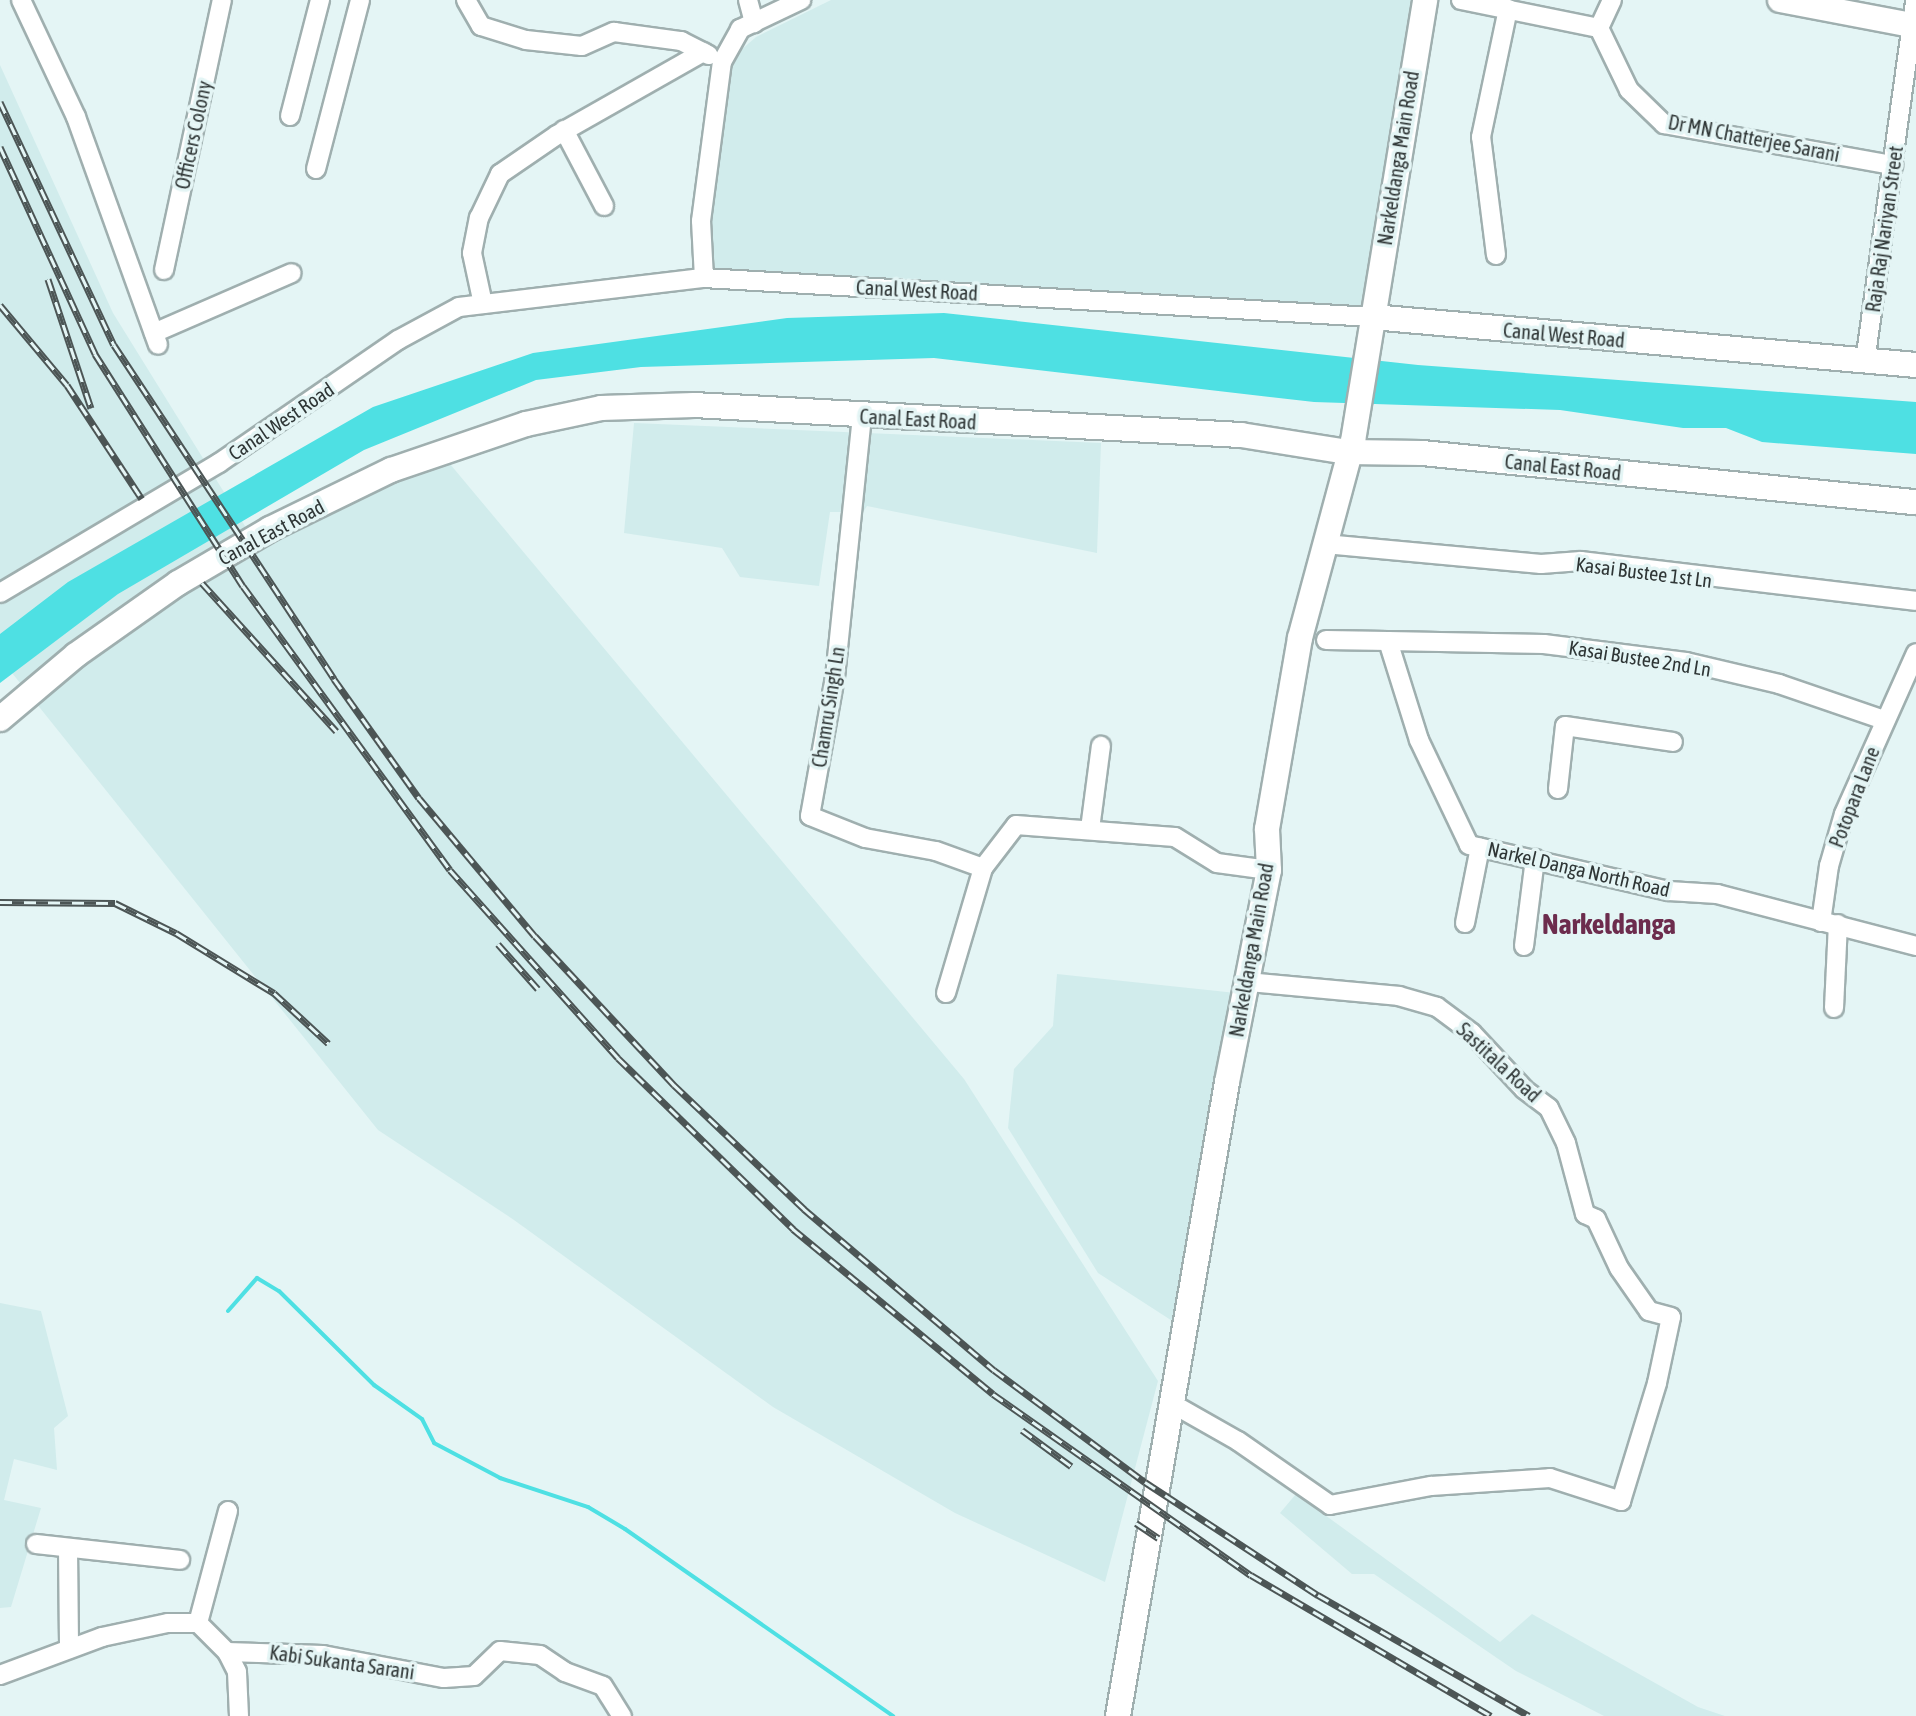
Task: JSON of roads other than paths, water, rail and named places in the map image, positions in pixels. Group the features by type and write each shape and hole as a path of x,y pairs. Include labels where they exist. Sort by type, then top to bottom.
{"main road":[{"name":"Narkeldanga Main Road","path":"1118,1716 1171,1403 1269,870 1267,829 1300,638 1350,446 1425,0"},
{"path":"1780,0 1914,25"},
{"name":"Canal West Road","path":"1370,327 1916,365"},
{"name":"Canal East Road","path":"0,719 76,655 178,583 270,529 391,470 526,424 601,408 694,405 1241,435 1916,502"}],"street":[{"path":"21,0 76,117 156,339 292,273"},
{"name":"Officers Colony","path":"164,270 222,0"},
{"path":"290,116 320,0"},
{"path":"316,169 360,0"},
{"path":"466,0 481,26 526,40 582,46 614,32 681,41 722,62"},
{"path":"748,0 754,23"},
{"path":"704,278 701,221 722,62 740,29 801,0"},
{"path":"1461,0 1599,28 1612,0"},
{"name":"Raja Raj Nariyan Street","path":"1865,362 1914,25 1915,0"},
{"path":"1496,255 1481,137 1508,9"},
{"name":"Dr MN Chatterjee Sarani","path":"1599,28 1629,90 1664,124 1893,165"},
{"path":"483,304 472,253 479,218 500,174 564,130 703,52"},
{"path":"564,130 604,206"},
{"name":"Canal West Road","path":"0,593 219,463 398,340 459,307 704,278 1370,327"},
{"name":"Chamru Singh Ln","path":"862,416 837,662 810,816 865,838 936,851 983,868"},
{"name":"Kasai Bustee 1st Ln","path":"1325,544 1541,564 1581,561 1916,601"},
{"path":"1326,640 1388,641"},
{"name":"Kasai Bustee 2nd Ln","path":"1388,641 1544,644 1686,662 1779,684 1884,720"},
{"name":"Narkel Danga North Road","path":"1388,641 1419,740 1469,845 1669,891 1717,894 1916,946"},
{"name":"Potopara Lane","path":"1834,1008 1830,923 1844,814 1884,720 1903,691 1916,653"},
{"path":"1558,789 1565,726 1673,742"},
{"path":"1090,829 1101,746"},
{"path":"946,993 983,868 1016,825 1175,837 1217,863 1269,870"},
{"path":"1465,923 1480,847"},
{"path":"1524,946 1535,859"},
{"name":"Sastitala Road","path":"1171,1403 1238,1441 1330,1505 1431,1486 1550,1478 1621,1501 1657,1383 1671,1317 1649,1311 1619,1268 1596,1219 1585,1214 1566,1143 1549,1108 1524,1089 1472,1033 1437,1007 1399,996 1248,982"},
{"path":"198,1623 228,1511"},
{"path":"36,1544 180,1560"},
{"path":"68,1548 69,1649"},
{"path":"0,1675 69,1649 168,1623 198,1623 227,1652 237,1672 239,1716"},
{"name":"Kabi Sukanta Sarani","path":"227,1652 310,1654 444,1678 474,1676 500,1651 540,1655 565,1672 603,1686 622,1716"}],"water":[{"path":"944,313 1418,365 1916,402 1916,454 1762,442 1726,428 1683,428 1560,410 1314,402 934,358 641,367 536,380 364,450 118,594 0,683 0,634 68,582 373,407 533,353 787,318"}],"waterway":[{"path":"228,1311 257,1278 279,1291 374,1385 422,1419 434,1443 500,1478 588,1507 625,1529 893,1716"}],"railway":[{"path":"0,102 114,345 334,679 419,798 535,936 674,1085 804,1209 994,1370 1145,1482 1318,1595 1529,1716"},
{"path":"0,147 95,354 243,586 450,870 618,1058 793,1229 993,1394 1251,1575 1491,1716"},
{"path":"48,279 91,408"},
{"path":"0,305 67,385 142,499"},
{"path":"202,583 336,731"},
{"path":"0,902 115,903 176,933 274,993 328,1043"},
{"path":"498,944 538,989"},
{"path":"1022,1430 1071,1466"},
{"path":"1136,1523 1158,1538"}],"district":[{"name":"Narkeldanga","path":"1609,924"}]}
